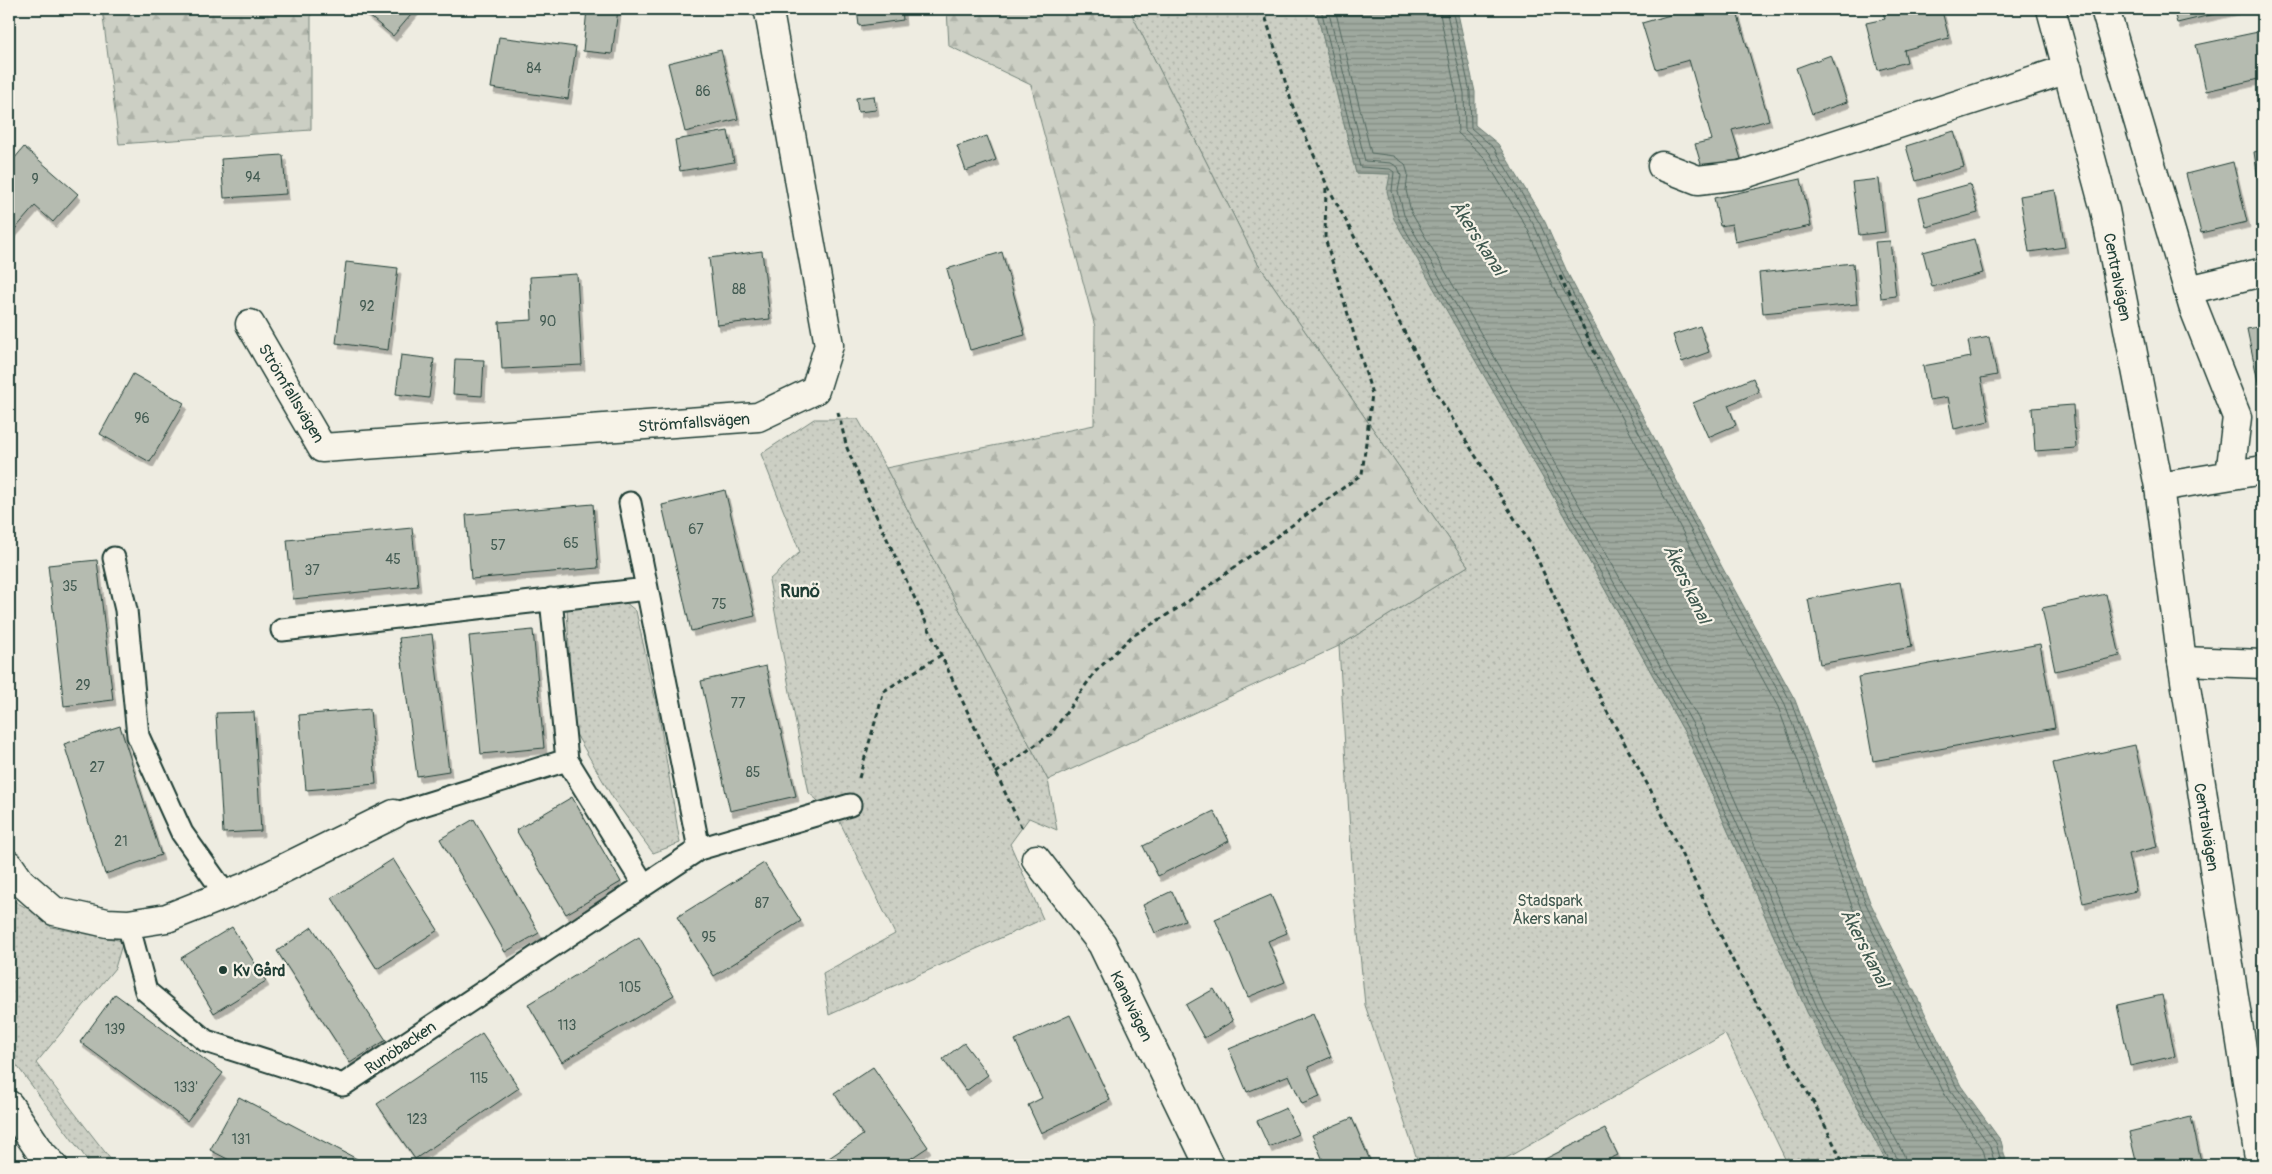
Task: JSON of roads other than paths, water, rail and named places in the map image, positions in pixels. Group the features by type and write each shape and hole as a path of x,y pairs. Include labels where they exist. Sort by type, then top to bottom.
{"street":[{"name":"Strömfallsvägen","path":"250,324 322,448 758,417 815,390 829,345 769,12 766,9"},
{"name":"Centralvägen","path":"2051,9 2105,210 2159,487 2182,661 2260,1165"},
{"path":"2105,9 2188,290 2237,417 2230,476"},
{"path":"1662,166 1698,180 1741,175 2068,68"},
{"path":"2188,290 2263,272"},
{"path":"2159,487 2263,470"},
{"path":"2182,661 2263,664"},
{"path":"9,865 20,881 54,912 107,923 128,924 167,918 248,886 394,814"},
{"name":"Kanalvägen","path":"1036,859 1102,944 1209,1165"},
{"path":"9,1106 42,1154 53,1165"}],"lane":[{"path":"630,503 699,849"},
{"path":"114,558 126,610 138,736 182,833 226,895"},
{"path":"282,630 647,589"},
{"path":"551,600 566,760 644,885"},
{"path":"394,814 566,760"},
{"name":"Runöbacken","path":"128,924 146,991 206,1041 343,1085 699,849 850,805"}],"water":[{"name":"Åkers kanal","path":"1316,9 1457,9 1475,92 1475,125 1498,144 1545,222 1568,274 1722,567 1795,700 1870,902 1961,1086 2001,1141 2007,1165 1888,1165 1807,1012 1686,735 1548,487 1394,219 1387,191 1390,174 1356,173"}],"place":[{"name":"Kv Gård","path":"223,970"}],"district":[{"name":"Runö","path":"800,591"}],"park label":[{"name":"Stadspark Åkers kanal","path":"1550,909"}]}
